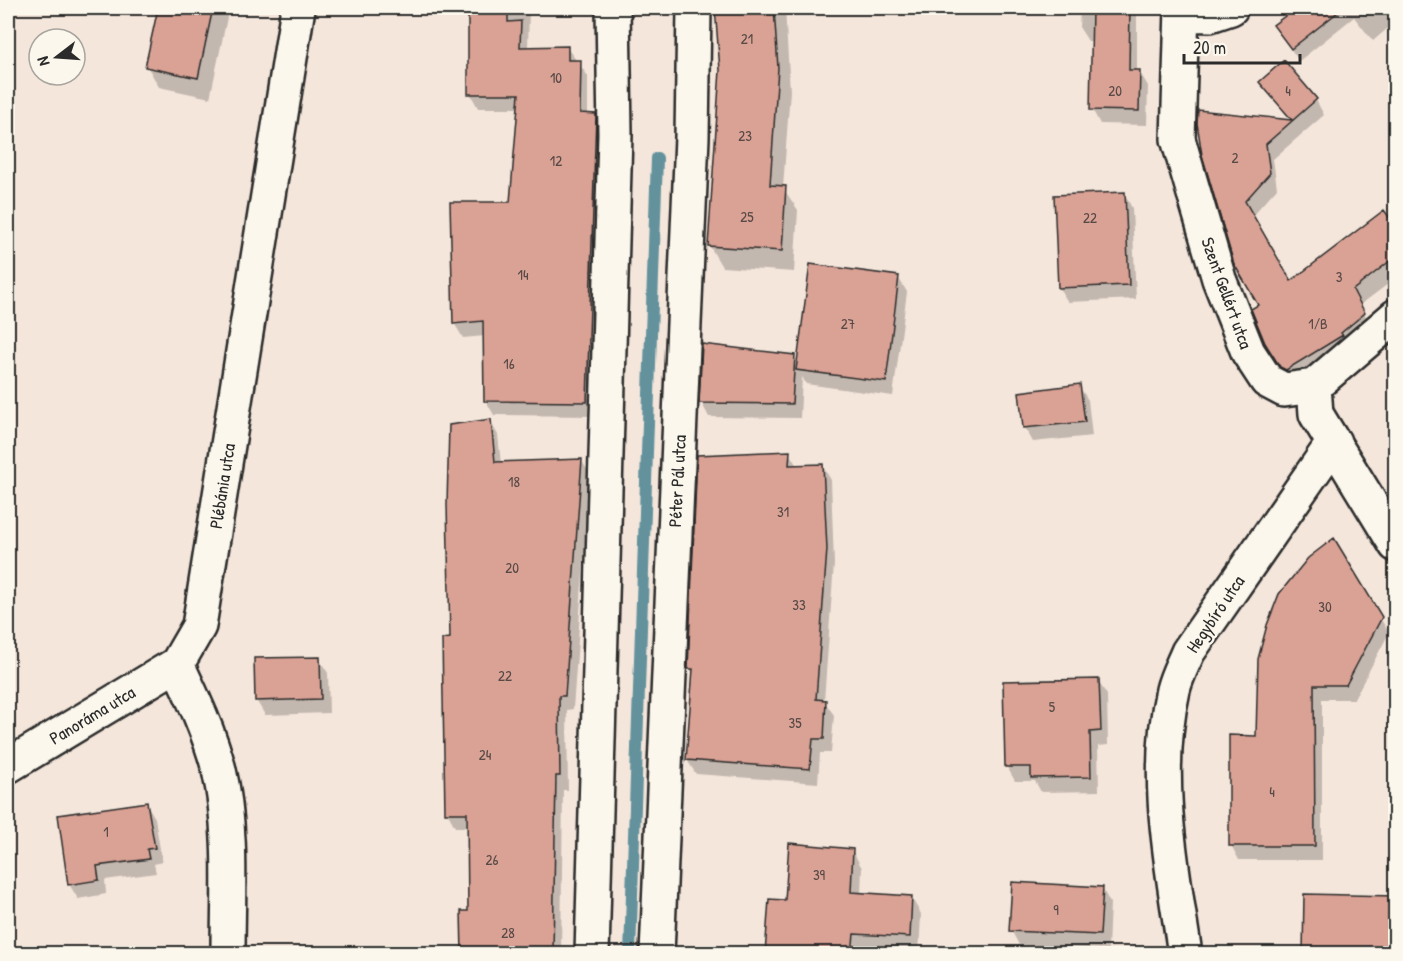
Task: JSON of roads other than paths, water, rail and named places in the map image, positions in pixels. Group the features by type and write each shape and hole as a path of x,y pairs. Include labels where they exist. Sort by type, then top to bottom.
{"street":[{"name":"Plébánia utca","path":"177,664 199,626 298,8"},
{"path":"592,954 615,134 613,8"},
{"name":"Péter Pál utca","path":"657,954 691,168 694,8"},
{"path":"1182,11 1210,15 1231,8"},
{"name":"Szent Gellért utca","path":"1182,11 1178,139 1219,279 1248,352 1268,381 1284,390 1314,386"},
{"path":"1395,316 1314,386 1316,414 1395,545"},
{"name":"Hegybíró utca","path":"1185,954 1169,845 1164,786 1166,732 1173,688 1188,652 1334,442"},
{"name":"Panoráma utca","path":"8,766 177,664"},
{"path":"177,664 194,699 219,771 229,853 228,954"}],"waterway":[{"path":"630,954 657,158"}]}
